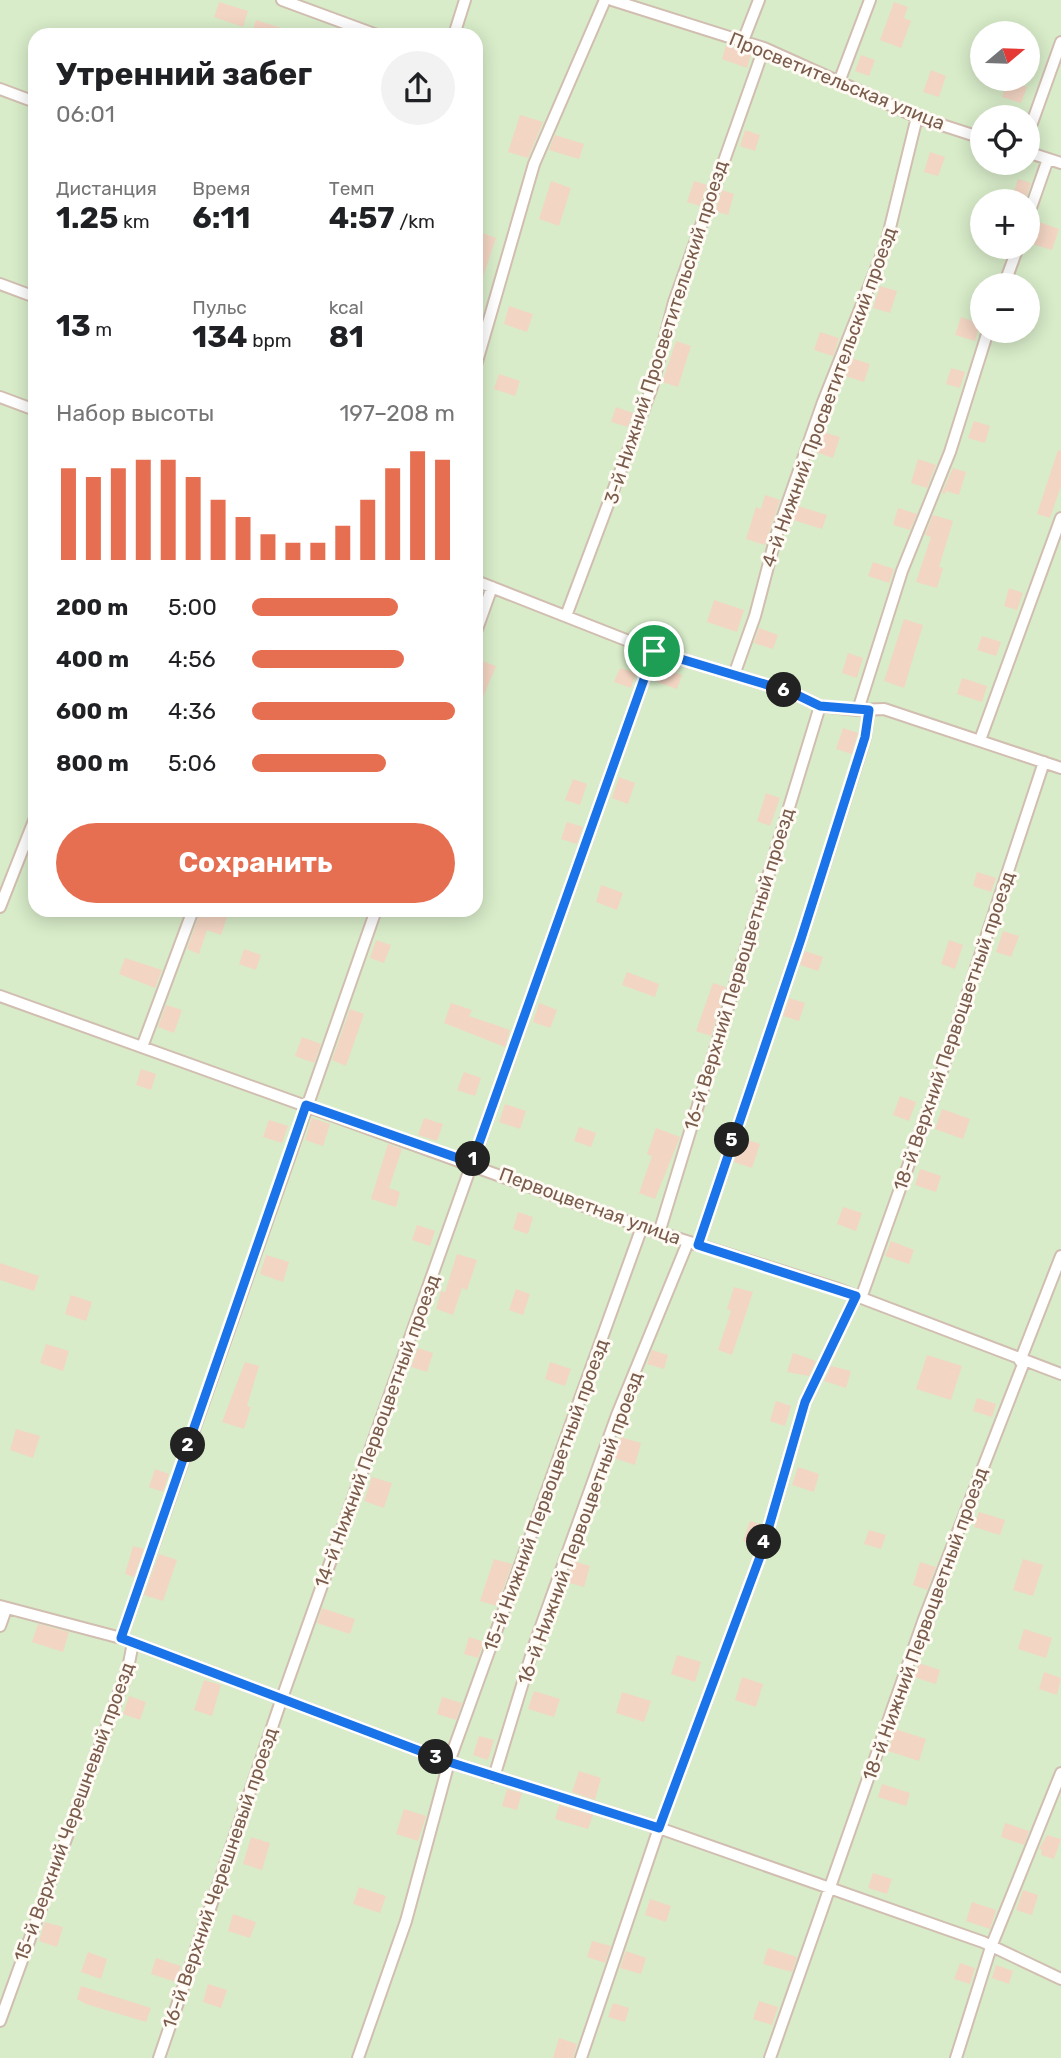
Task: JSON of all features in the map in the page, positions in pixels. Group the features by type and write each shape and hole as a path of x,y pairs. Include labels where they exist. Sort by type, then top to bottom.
{"lane":[{"path":"282,0 358,28"},
{"path":"456,28 465,0"},
{"path":"483,341 534,164 605,0"},
{"name":"Просветительская улица","path":"612,0 764,48 917,117 970,134"},
{"path":"743,41 759,0"},
{"path":"839,82 870,0"},
{"path":"1038,105 1061,42"},
{"name":"3-й Нижний Просветительский проезд","path":"566,616 652,387 674,302 764,48"},
{"path":"0,89 28,99"},
{"name":"4-й Нижний Просветительский проезд","path":"734,675 780,523 823,402 886,244 917,117"},
{"path":"1040,156 1061,163"},
{"path":"1038,189 1048,159"},
{"path":"0,284 28,294"},
{"name":"16-й Нижний Первоцветный проезд","path":"494,1777 535,1643 617,1415 693,1243 801,939 865,737 864,710 902,571 950,453 984,343"},
{"path":"0,397 28,407"},
{"path":"980,740 1061,518"},
{"path":"483,584 654,651 791,692 820,706 884,709 1061,768"},
{"path":"483,612 492,587"},
{"name":"14-й Нижний Первоцветный проезд","path":"282,1698 654,651"},
{"name":"16-й Верхний Первоцветный проезд","path":"659,1233 820,706"},
{"name":"18-й Верхний Первоцветный проезд","path":"581,2058 659,1828 761,1554 805,1402 859,1297 942,1071 1044,762"},
{"path":"0,906 28,836"},
{"path":"142,1047 189,917"},
{"path":"121,1638 373,917"},
{"name":"Первоцветная улица","path":"0,996 472,1163 659,1233 859,1297 1061,1374"},
{"name":"15-й Нижний Первоцветный проезд","path":"358,2058 407,1921 449,1762 642,1227"},
{"name":"18-й Нижний Первоцветный проезд","path":"770,2058 924,1619 1061,1256"},
{"path":"0,1626 3,1607 121,1638 449,1762 659,1828 991,1947 1061,1979"},
{"name":"15-й Верхний Черешневый проезд","path":"0,2021 128,1668 134,1643"},
{"name":"16-й Верхний Черешневый проезд","path":"159,2058 282,1698"},
{"path":"956,2058 991,1947 1061,1773"}],"green space":[{"path":"0,0 1061,0 1061,2058 0,2058"}],"building":[{"path":"219,2 248,11 243,27 214,17"},
{"path":"894,2 908,7 904,18 911,21 901,48 880,40"},
{"path":"256,20 281,28 253,28"},
{"path":"726,45 751,54 747,68 722,59"},
{"path":"861,55 875,60 869,76 855,71"},
{"path":"931,70 946,76 939,97 923,92"},
{"path":"1004,91 1026,91 1021,103 1002,97"},
{"path":"520,115 543,122 528,158 508,152"},
{"path":"745,130 760,135 755,151 740,146"},
{"path":"555,135 584,144 579,159 549,150"},
{"path":"930,152 945,157 938,176 924,172"},
{"path":"1018,179 1031,183 1029,189 1015,189"},
{"path":"551,181 571,188 559,226 539,219"},
{"path":"694,181 707,185 700,206 687,202"},
{"path":"722,190 734,194 728,215 715,211"},
{"path":"1040,222 1059,229 1052,250 1040,246"},
{"path":"483,233 496,238 483,277"},
{"path":"880,286 897,291 890,313 873,308"},
{"path":"509,306 533,314 527,332 504,324"},
{"path":"961,317 970,320 970,340 955,335"},
{"path":"820,332 839,338 833,356 814,350"},
{"path":"676,341 691,346 678,387 662,382"},
{"path":"851,358 870,364 864,382 845,376"},
{"path":"951,368 965,372 960,388 946,384"},
{"path":"499,374 520,381 515,396 494,389"},
{"path":"616,407 633,413 628,427 611,422"},
{"path":"974,421 990,426 985,443 968,438"},
{"path":"823,432 840,437 833,458 816,452"},
{"path":"1058,450 1061,451 1061,486 1050,518 1037,514"},
{"path":"918,459 936,465 927,488 911,483"},
{"path":"953,468 966,472 959,495 946,491 945,494 942,493"},
{"path":"765,495 780,500 765,545 746,539 756,507 761,509"},
{"path":"795,505 827,515 822,529 790,519"},
{"path":"898,508 917,514 910,530 893,525"},
{"path":"933,515 953,521 939,567 943,568 937,588 916,582 931,537 925,535"},
{"path":"873,562 894,569 889,583 868,576"},
{"path":"1009,588 1023,593 1017,610 1004,606"},
{"path":"714,600 744,610 737,632 707,622"},
{"path":"904,619 923,625 904,688 884,681"},
{"path":"759,628 778,635 773,649 754,643"},
{"path":"982,636 1001,642 996,656 977,650"},
{"path":"848,653 863,658 857,678 842,673"},
{"path":"483,661 496,666 483,697"},
{"path":"620,668 636,673 631,688 614,682"},
{"path":"662,668 682,675 677,689 657,682"},
{"path":"962,678 987,686 982,702 957,694"},
{"path":"843,728 858,733 852,754 836,749"},
{"path":"619,777 635,783 628,804 612,798"},
{"path":"573,779 587,784 580,805 565,800"},
{"path":"766,793 780,798 770,826 757,821"},
{"path":"567,822 583,827 577,844 561,839"},
{"path":"977,872 996,878 991,892 973,886"},
{"path":"601,885 623,893 617,910 596,902"},
{"path":"198,917 227,917 221,935 207,930 199,954 187,949"},
{"path":"1003,931 1019,936 1011,957 996,952"},
{"path":"376,940 391,945 384,963 370,958"},
{"path":"949,940 963,945 955,969 941,964"},
{"path":"244,949 261,955 256,970 239,964"},
{"path":"805,951 823,957 818,971 800,965"},
{"path":"125,958 162,970 155,988 119,974"},
{"path":"627,972 659,984 655,997 622,985"},
{"path":"713,983 726,987 711,1036 696,1031"},
{"path":"789,998 805,1003 799,1021 783,1016"},
{"path":"451,1003 472,1010 469,1016 510,1030 505,1047 444,1023"},
{"path":"539,1003 557,1010 550,1028 533,1022"},
{"path":"166,1005 182,1010 174,1033 158,1027"},
{"path":"350,1009 364,1014 346,1066 332,1060"},
{"path":"302,1037 321,1044 314,1063 295,1056"},
{"path":"141,1069 156,1074 151,1090 136,1085"},
{"path":"464,1072 481,1078 475,1096 457,1090"},
{"path":"900,1096 916,1102 909,1121 893,1115"},
{"path":"505,1104 526,1111 520,1129 499,1122"},
{"path":"942,1109 970,1119 963,1139 935,1129"},
{"path":"312,1118 330,1124 323,1146 305,1140"},
{"path":"424,1118 443,1124 437,1141 418,1135"},
{"path":"269,1120 288,1126 282,1143 263,1137"},
{"path":"579,1127 596,1133 591,1147 574,1141"},
{"path":"656,1128 680,1137 655,1199 639,1193 652,1156 647,1154"},
{"path":"742,1138 760,1144 752,1168 734,1162"},
{"path":"388,1144 402,1149 389,1188 400,1192 396,1207 371,1199"},
{"path":"920,1169 941,1176 936,1192 915,1185"},
{"path":"843,1207 862,1213 856,1231 837,1224"},
{"path":"518,1212 533,1217 528,1234 513,1229"},
{"path":"417,1225 435,1231 430,1246 412,1240"},
{"path":"891,1241 914,1250 909,1264 885,1256"},
{"path":"457,1254 477,1260 467,1290 462,1288 453,1315 436,1309 441,1291 445,1292"},
{"path":"266,1255 289,1262 283,1282 260,1274"},
{"path":"0,1263 39,1276 34,1291 0,1280"},
{"path":"734,1287 753,1292 732,1355 718,1350 731,1311 727,1309"},
{"path":"516,1289 530,1294 523,1315 509,1310"},
{"path":"71,1295 92,1302 86,1321 65,1314"},
{"path":"46,1344 69,1351 63,1371 40,1363"},
{"path":"418,1348 433,1353 427,1372 411,1367"},
{"path":"652,1350 668,1355 664,1369 647,1364"},
{"path":"793,1353 816,1361 809,1376 787,1372"},
{"path":"927,1355 962,1366 951,1400 916,1389"},
{"path":"245,1362 259,1366 247,1406 251,1407 244,1429 222,1422"},
{"path":"550,1362 571,1369 565,1386 545,1379"},
{"path":"831,1366 851,1371 846,1388 824,1381"},
{"path":"977,1398 996,1404 992,1417 973,1411"},
{"path":"776,1401 791,1406 785,1426 770,1421"},
{"path":"16,1429 40,1436 33,1458 10,1450"},
{"path":"620,1437 641,1443 635,1465 614,1458"},
{"path":"798,1467 819,1474 814,1492 792,1485"},
{"path":"155,1469 169,1474 163,1492 149,1487"},
{"path":"372,1477 392,1483 384,1508 364,1501"},
{"path":"979,1512 1005,1520 1000,1535 974,1527"},
{"path":"750,1521 761,1524 755,1545 743,1541"},
{"path":"869,1530 886,1535 881,1549 864,1544"},
{"path":"133,1546 144,1549 134,1577 125,1574"},
{"path":"159,1554 177,1560 163,1601 144,1595"},
{"path":"494,1559 512,1564 497,1606 480,1601"},
{"path":"1023,1559 1043,1565 1033,1596 1013,1590"},
{"path":"573,1561 590,1566 584,1587 566,1582"},
{"path":"920,1562 936,1567 927,1590 913,1585"},
{"path":"322,1608 355,1619 350,1634 317,1623"},
{"path":"38,1624 69,1632 63,1652 32,1642"},
{"path":"1024,1629 1052,1638 1046,1658 1018,1649"},
{"path":"469,1637 484,1642 478,1658 464,1654"},
{"path":"677,1655 701,1662 695,1682 671,1674"},
{"path":"919,1663 940,1670 936,1684 914,1677"},
{"path":"1044,1672 1061,1678 1057,1695 1039,1689"},
{"path":"742,1677 763,1684 756,1707 735,1700"},
{"path":"204,1680 221,1685 212,1716 194,1710"},
{"path":"534,1691 560,1699 554,1717 528,1709"},
{"path":"622,1692 651,1701 644,1722 616,1713"},
{"path":"129,1696 146,1702 140,1720 123,1714"},
{"path":"442,1697 462,1703 456,1720 437,1714"},
{"path":"895,1729 926,1739 919,1761 888,1751"},
{"path":"479,1736 494,1740 488,1760 473,1755"},
{"path":"579,1771 601,1778 595,1800 572,1792"},
{"path":"882,1784 910,1793 906,1806 878,1797"},
{"path":"507,1789 522,1793 517,1810 502,1806"},
{"path":"559,1805 593,1815 588,1829 555,1819"},
{"path":"404,1809 426,1816 418,1841 396,1834"},
{"path":"1005,1823 1029,1831 1024,1845 1001,1837"},
{"path":"1047,1835 1061,1839 1054,1859 1041,1855 1042,1850 1039,1849"},
{"path":"251,1837 270,1843 262,1870 243,1864"},
{"path":"873,1873 892,1879 887,1894 868,1888"},
{"path":"359,1887 386,1896 380,1913 353,1904"},
{"path":"1023,1890 1038,1895 1032,1915 1016,1910"},
{"path":"650,1899 671,1906 666,1922 645,1915"},
{"path":"972,1902 996,1910 990,1929 966,1921"},
{"path":"233,1914 256,1922 250,1938 228,1931"},
{"path":"45,1922 63,1927 57,1947 39,1941"},
{"path":"592,1941 611,1946 605,1963 587,1957"},
{"path":"768,1948 797,1957 792,1972 763,1964"},
{"path":"626,1951 646,1958 641,1974 620,1968"},
{"path":"88,1952 107,1959 101,1979 81,1972"},
{"path":"156,1958 181,1966 176,1982 151,1974"},
{"path":"960,1963 975,1968 970,1984 954,1979"},
{"path":"996,1965 1013,1971 1009,1984 992,1978"},
{"path":"208,1984 227,1990 221,2008 203,2002"},
{"path":"81,1986 151,2008 146,2022 86,2004 77,1999"},
{"path":"759,2001 778,2007 772,2025 753,2019"},
{"path":"613,2003 629,2008 625,2022 608,2017"},
{"path":"559,2038 577,2044 573,2058 553,2058"}],"route":[{"path":"654,651 791,692 820,706 869,710 865,737 801,939 698,1245 856,1296 845,1325 805,1402 761,1554 659,1828 449,1762 121,1638 306,1105 472,1163 654,651"}]}
